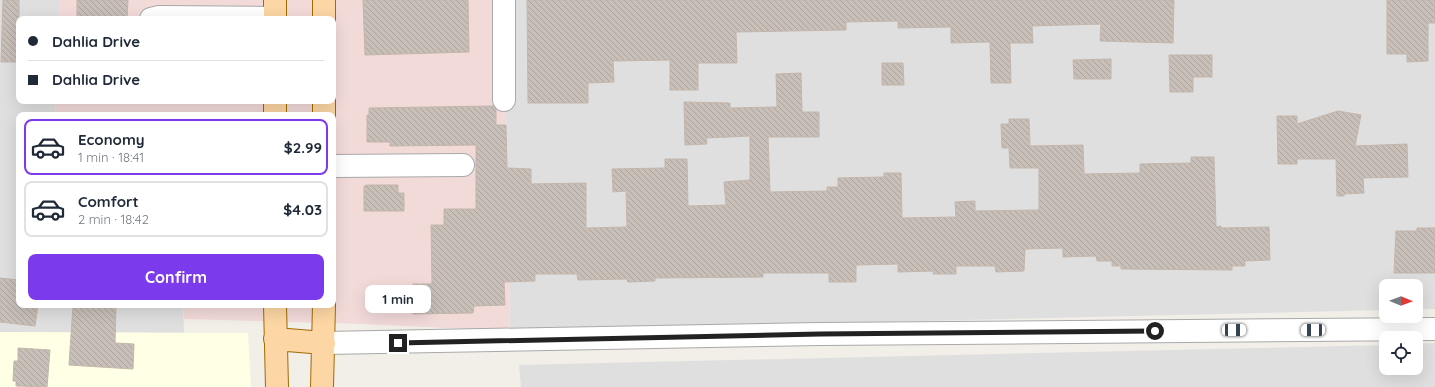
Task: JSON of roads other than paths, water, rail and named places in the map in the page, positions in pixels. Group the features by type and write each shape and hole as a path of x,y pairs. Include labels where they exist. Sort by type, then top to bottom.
{"main road":[{"path":"324,0 324,16"},
{"path":"275,308 277,387"},
{"path":"322,387 324,308"},
{"path":"275,339 324,343"}],"street":[{"path":"504,0 504,100"},
{"path":"182,16 275,12"},
{"path":"336,166 463,165"},
{"path":"324,343 820,334 1435,328"}]}
